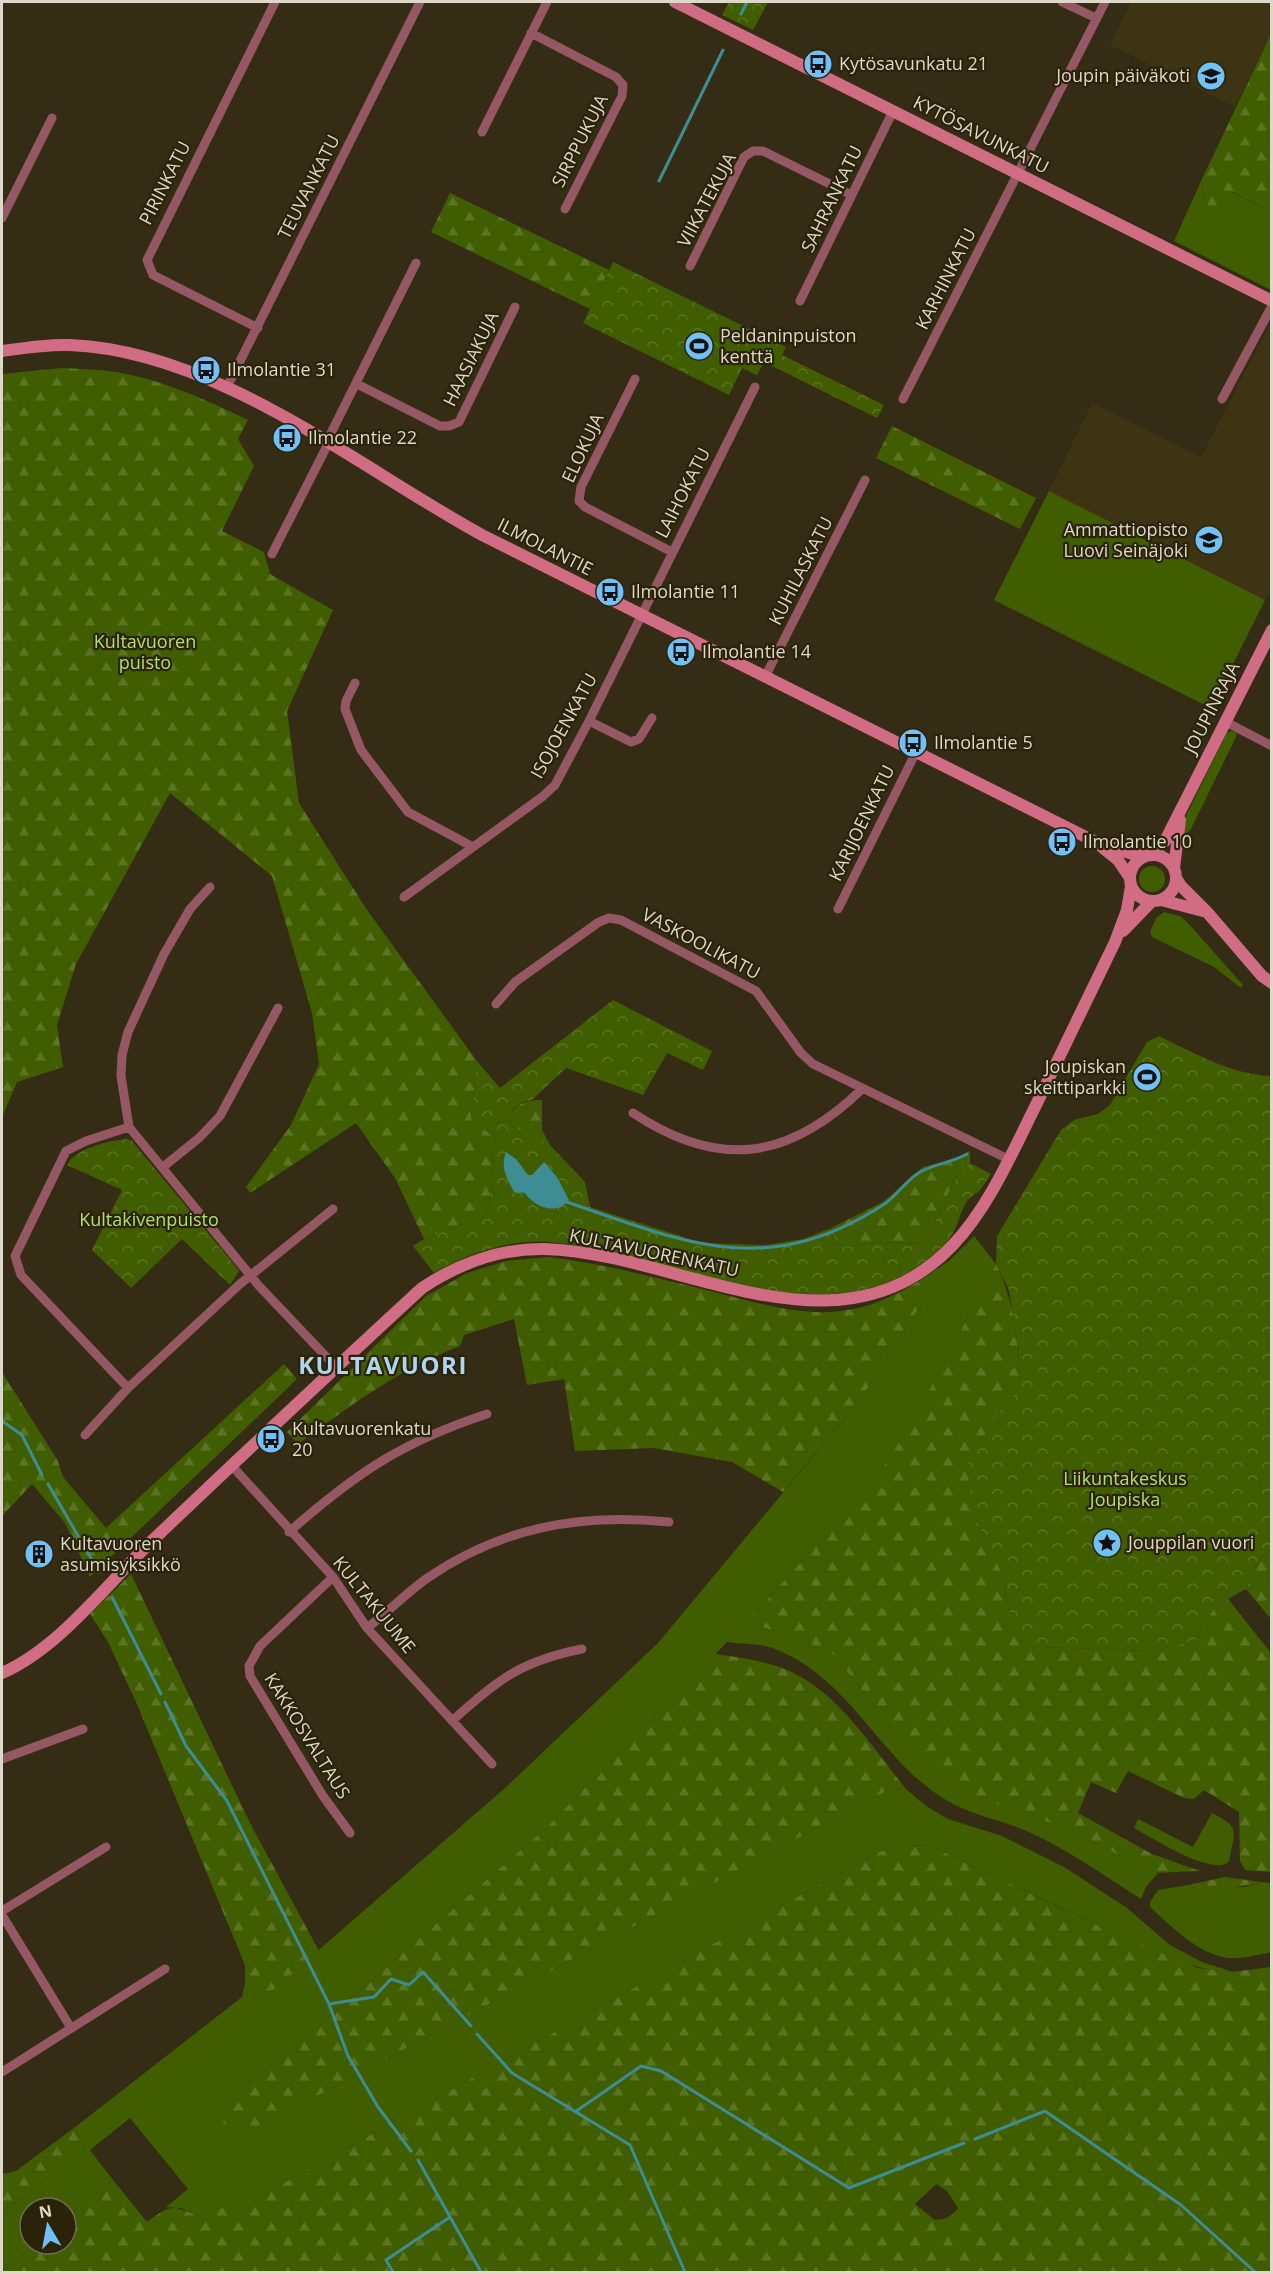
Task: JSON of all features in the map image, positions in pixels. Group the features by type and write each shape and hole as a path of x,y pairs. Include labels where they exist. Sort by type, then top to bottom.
{"street":[{"name":"PIRINKATU","path":"258,328 153,275 148,269 147,260 274,2"},
{"name":"TEUVANKATU","path":"227,387 420,2"},
{"path":"482,132 547,2"},
{"name":"KYTÖSAVUNKATU","path":"675,2 1272,301"},
{"path":"1062,2 1096,18"},
{"name":"KARHINKATU","path":"903,399 1105,2"},
{"name":"SIRPPUKUJA","path":"531,33 616,77 623,85 622,96 564,209"},
{"name":"SAHRANKATU","path":"800,301 893,111"},
{"path":"2,218 5,203 52,118"},
{"name":"VIIKATEKUJA","path":"690,266 744,157 753,151 763,151 852,195"},
{"path":"272,554 416,263"},
{"path":"1222,399 1272,306"},
{"name":"HAASIAKUJA","path":"357,384 440,426 449,426 459,422 515,307"},
{"name":"ILMOLANTIE","path":"2,351 69,345 148,357 189,370 227,387 327,443 420,501 482,535 1096,842 1136,855 1149,855"},
{"name":"ELOKUJA","path":"635,379 580,487 579,501 585,507 672,552"},
{"name":"LAIHOKATU","path":"641,614 754,387"},
{"name":"KUHILASKATU","path":"765,677 865,480"},
{"name":"ISOJOENKATU","path":"404,897 555,785 590,721 641,614"},
{"name":"JOUPINRAJA","path":"1149,855 1165,841 1272,630"},
{"path":"355,683 346,701 345,709 361,750 408,812 473,847"},
{"path":"590,721 631,742 639,739 652,718"},
{"path":"1226,722 1272,746"},
{"name":"KARIJOENKATU","path":"838,909 916,752"},
{"name":"JOUPINRAJA","path":"1175,873 1175,845 1185,801"},
{"name":"ILMOLANTIE","path":"1096,842 1118,860 1130,882"},
{"path":"1207,912 1139,897 1130,882 1134,864 1149,855 1164,858 1181,886 1207,912 1262,976 1272,983"},
{"path":"1157,900 1172,891 1175,873"},
{"name":"KULTAVUORENKATU","path":"2,1673 30,1657 53,1638 336,1367 422,1288 441,1275 466,1264 514,1251 576,1251 791,1300 843,1300 871,1294 901,1282 928,1266 951,1246 982,1204 1008,1159 1115,942 1127,910 1130,882"},
{"path":"210,887 190,909 164,954 128,1032 122,1055 121,1076 129,1127 250,1275 336,1367"},
{"name":"KULTAVUORENKATU","path":"1115,942 1137,915 1157,900"},
{"name":"VASKOOLIKATU","path":"496,1004 515,982 599,922 609,918 621,920 756,990 801,1053 830,1074 1008,1159"},
{"path":"163,1167 199,1138 220,1116 278,1008"},
{"path":"633,1113 660,1131 690,1143 739,1151 793,1139 817,1127 862,1089"},
{"path":"128,1388 21,1275 15,1256 66,1151 86,1141 129,1127"},
{"path":"85,1435 128,1388 250,1275 333,1209"},
{"path":"290,1532 324,1501 381,1459 425,1437 487,1414"},
{"name":"KULTAKUUME","path":"232,1466 333,1577 367,1628 492,1764"},
{"path":"367,1628 426,1579 502,1538 591,1518 669,1522"},
{"name":"KAKKOSVALTAUS","path":"333,1577 260,1646 249,1666 250,1676 323,1796 350,1833"},
{"path":"452,1721 484,1692 524,1666 550,1656 582,1649"},
{"path":"2,1759 83,1730"},
{"path":"71,2028 2,1913 105,1847"},
{"path":"2,2072 165,1969"}],"shaded area":[{"name":"Joupin päiväkoti","path":"1131,2 1271,2 1271,34 1235,107 1110,45"},
{"name":"Ammattiopisto Luovi Seinäjoki","path":"1271,322 1272,588 1265,600 1049,491 1092,403 1201,457"}],"green space":[{"path":"729,2 768,2 753,30 722,15"},
{"path":"1271,34 1271,211 1232,192 1216,210 1203,203 1202,179"},
{"path":"1202,179 1203,203 1216,210 1231,192 1271,211 1271,290 1174,241"},
{"path":"450,193 609,270 590,309 431,232"},
{"path":"613,262 786,347 782,355 884,405 877,418 764,362 757,375 742,368 729,395 583,323"},
{"name":"Kultavuoren puisto","path":"62,368 108,371 144,378 197,397 248,420 238,439 254,466 222,531 264,552 270,574 333,610 287,711 299,803 367,910 477,1061 471,1118 495,1138 492,1162 493,1181 487,1215 424,1239 395,1178 356,1123 250,1193 246,1187 291,1125 319,1064 312,1013 272,876 170,793 76,964 57,1025 63,1067 17,1082 2,1117 2,374"},
{"path":"892,426 1036,498 1020,529 876,458"},
{"path":"1049,491 1265,600 1211,708 994,600"},
{"path":"1227,732 1237,733 1236,737 1191,829 1180,840 1187,814"},
{"path":"1152,866 1161,870 1165,879 1161,888 1152,892 1143,888 1139,879 1143,870"},
{"path":"1164,912 1180,916 1188,923 1243,985 1241,988 1214,967 1152,937 1150,932 1156,918"},
{"path":"613,1000 712,1051 703,1070 667,1053 643,1095 566,1068 532,1100 522,1102 513,1109 512,1126 550,1145 585,1182 590,1207 702,1243 765,1245 803,1239 831,1228 836,1241 846,1247 882,1242 925,1244 958,1173 970,1163 991,1174 981,1189 967,1201 952,1235 944,1245 900,1277 854,1292 804,1294 753,1288 599,1249 550,1242 520,1243 490,1249 461,1259 434,1273 413,1246 424,1239 487,1215 493,1181 492,1162 495,1138 471,1118 477,1061 500,1088"},
{"name":"Liikuntakeskus Joupiska","path":"1159,1036 1227,1067 1271,1076 1271,1549 1258,1560 1246,1589 1215,1606 1195,1641 1152,1651 1042,1647 1021,1640 1010,1615 1002,1573 973,1513 967,1466 996,1415 1020,1388 1018,1348 1009,1290 996,1264 997,1236 1061,1130 1074,1120 1098,1114 1110,1105 1147,1042"},
{"path":"542,1100 542,1130 550,1145 547,1146 512,1126 513,1113 519,1105"},
{"name":"Kultakivenpuisto","path":"127,1139 132,1141 239,1271 230,1285 182,1239 131,1288 92,1250 122,1190 67,1165 71,1159 85,1150"},
{"path":"970,1151 970,1163 958,1173 925,1244 882,1242 846,1247 836,1241 831,1228 883,1202 923,1167 950,1161"},
{"path":"974,1236 996,1264 910,1426 854,1512 845,1505 827,1525 809,1553 746,1623 794,1636 834,1655 893,1729 1066,1828 1153,1873 1158,1873 1146,1887 1141,1899 1045,1840 946,1800 902,1764 844,1698 823,1678 799,1661 767,1646 727,1642 545,1829 313,2031 231,2097 236,2132 254,2130 888,1790 906,1789 926,1806 948,1819 1002,1836 1064,1867 1127,1908 1170,1945 1202,1962 1233,1972 1194,1966 1175,1960 931,1846 906,1845 878,1852 264,2194 195,2215 181,2208 166,2207 188,2189 130,2118 90,2150 113,2180 78,2208 78,2196 25,2196 86,2146 74,2128 242,1997 268,1994 505,1788 658,1643 860,1400 950,1260"},
{"path":"549,1257 634,1272 774,1307 816,1312 847,1310 879,1302 922,1279 950,1260 860,1400 783,1492 732,1462 653,1448 575,1451 564,1379 527,1385 514,1319 464,1335 460,1346 396,1377 356,1402 298,1444 287,1432 426,1296 467,1273 506,1261"},
{"path":"996,1264 1012,1310 1017,1340 1020,1388 996,1415 973,1513 1002,1573 1010,1615 1042,1647 1152,1651 1195,1641 1215,1606 1228,1599 1271,1653 1271,1872 1245,1870 1240,1861 1239,1812 1204,1790 1194,1799 1184,1798 1128,1771 1116,1793 1091,1782 1078,1813 1152,1854 1200,1871 1153,1873 1066,1828 966,1793 930,1766 893,1729 834,1655 794,1636 746,1623 809,1553 827,1525 845,1504 854,1511 910,1426"},
{"path":"284,1364 297,1379 90,1577 65,1523 32,1484 2,1516 2,1372 58,1461 63,1477 106,1528"},
{"path":"1271,1549 1271,1619 1246,1589 1258,1560"},
{"path":"131,1574 251,1825 319,1951 268,1994 242,1997 245,1965 136,1702 108,1642 90,1614"},
{"path":"715,1654 774,1665 801,1677 819,1689 866,1737 906,1789 888,1790 254,2130 236,2132 223,2123 231,2097 313,2031 545,1829"},
{"path":"1212,1813 1228,1823 1234,1832 1229,1862 1220,1865 1209,1864 1182,1854 1134,1828 1138,1819 1193,1847"},
{"path":"906,1845 931,1846 1112,1932 1198,1968 1232,1972 1271,1967 1271,2272 2,2272 21,2256 78,2256 78,2208 113,2180 147,2222 170,2208 195,2215 264,2194 878,1852","holes":["936,2184 947,2191 958,2208 948,2217 935,2220 915,2204"]},
{"path":"1225,1877 1262,1882 1213,1889 1194,1888 1188,1885"},
{"path":"1262,1882 1271,1883 1271,1952 1245,1957 1218,1956 1196,1946 1150,1907 1150,1902 1158,1890 1188,1885 1193,1888 1244,1887"},
{"path":"74,2128 86,2146 25,2196 18,2196 18,2202 2,2215 2,2174 16,2171"},
{"path":"18,2202 18,2256 21,2256 2,2272 2,2215"}],"water":[{"path":"506,1152 516,1159 528,1175 532,1175 544,1162 557,1177 569,1200 564,1205 552,1209 540,1206 525,1193 514,1192 504,1168"}],"waterway":[{"path":"741,14 747,2"},
{"path":"659,181 723,50"},
{"path":"567,1202 688,1241 726,1247 763,1248 801,1242 841,1228 888,1202 912,1178 923,1171 967,1154"},
{"path":"2,1421 22,1435 42,1475"},
{"path":"48,1484 99,1572"},
{"path":"112,1597 161,1694"},
{"path":"165,1702 186,1746 227,1801 329,2004 348,2056 378,2107 411,2151"},
{"path":"329,2004 374,1997 391,1979 409,1985 423,1972 471,2026"},
{"path":"477,2034 512,2073 630,2145 685,2272"},
{"path":"575,2112 641,2066 661,2071 849,2188 964,2143"},
{"path":"975,2139 1045,2111 1181,2205 1255,2272"},
{"path":"418,2160 481,2272"},
{"path":"393,2272 386,2260 450,2217"}],"place":[{"name":"Kytösavunkatu 21","path":"818,64"},
{"name":"Joupin päiväkoti","path":"1211,76"},
{"name":"Peldaninpuiston kenttä","path":"699,346"},
{"name":"Ilmolantie 31","path":"206,370"},
{"name":"Ilmolantie 22","path":"287,438"},
{"name":"Ammattiopisto Luovi Seinäjoki","path":"1209,540"},
{"name":"Ilmolantie 11","path":"610,592"},
{"name":"Ilmolantie 14","path":"681,652"},
{"name":"Ilmolantie 5","path":"913,743"},
{"name":"Ilmolantie 10","path":"1062,842"},
{"name":"Joupiskan skeittiparkki","path":"1147,1077"},
{"name":"Kultavuorenkatu 20","path":"271,1439"},
{"name":"Jouppilan vuori","path":"1107,1543"},
{"name":"Kultavuoren asumisyksikkö","path":"39,1554"}],"district":[{"name":"KULTAVUORI","path":"383,1366"}]}
